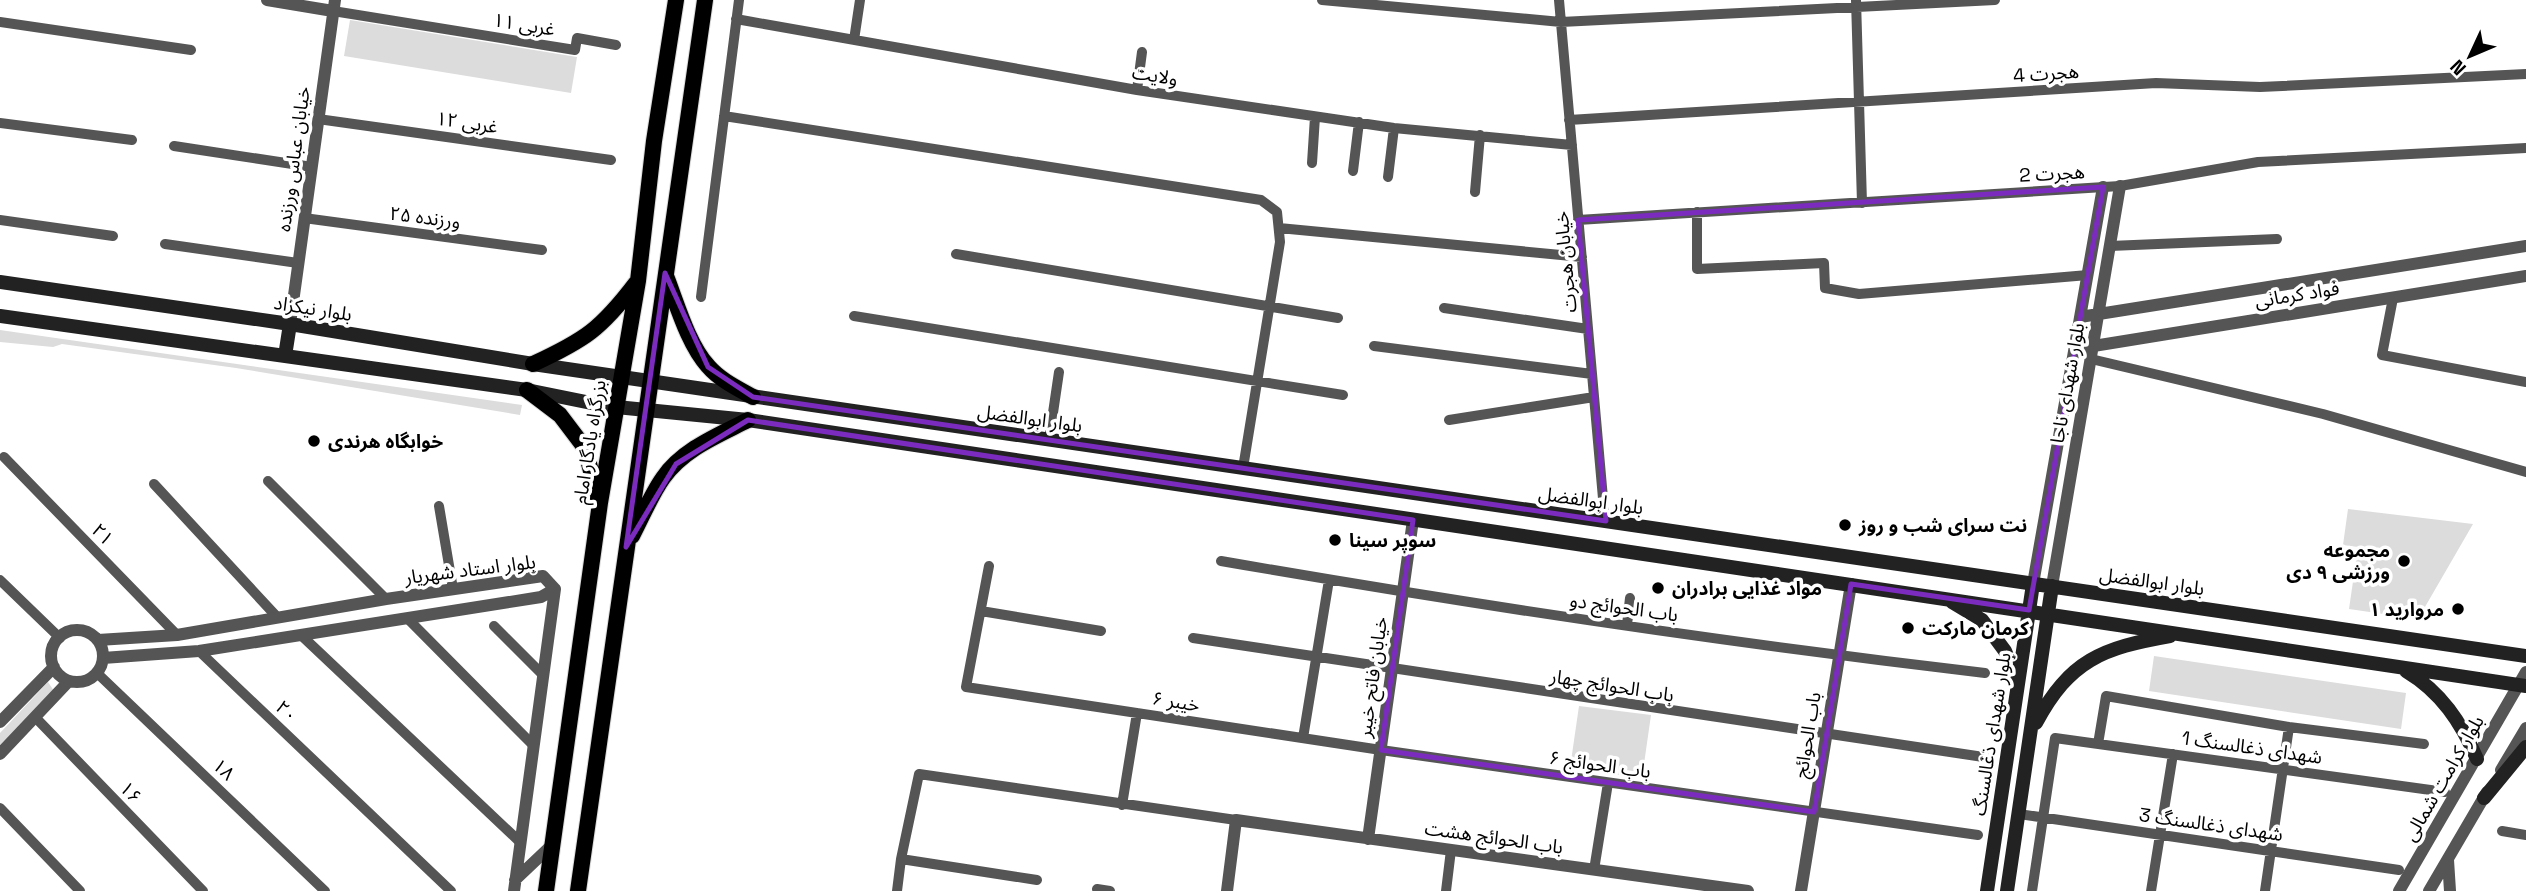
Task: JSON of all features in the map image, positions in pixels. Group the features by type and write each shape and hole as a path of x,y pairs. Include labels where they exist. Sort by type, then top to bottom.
{"highway":[{"name":"بزرگراه یادگار امام","path":"546,891 600,503 638,281 654,141 676,0"},
{"path":"578,891 705,0"},
{"path":"665,273 697,350 708,367 723,380 753,397"},
{"path":"533,364 572,346 593,332 612,314 638,281"},
{"path":"527,390 560,415 585,448 600,503"},
{"path":"626,547 663,478 676,464 706,441 748,420"}],"main road":[{"name":"بلوار نیکزاد","path":"0,282 290,324 650,382"},
{"path":"0,316 527,390 615,407 748,420 2396,665 2524,681"},
{"path":"285,356 290,324"},
{"name":"بلوار ابوالفضل","path":"650,382 2526,656"},
{"path":"1086,470 1090,446"},
{"name":"بلوار شهدای ذغالسنگ","path":"1987,891 2033,583"},
{"name":"بلوار شهدای ذغالسنگ","path":"2007,891 2052,586"},
{"path":"1944,598 1982,620 2005,651 2018,684"},
{"path":"2031,734 2043,710 2064,680 2095,657 2125,644 2183,633"},
{"path":"2396,665 2433,691 2454,714 2477,759"},
{"path":"2484,797 2526,747"}],"street":[{"path":"267,0 334,6"},
{"path":"701,297 739,0"},
{"path":"854,40 860,0"},
{"path":"1322,0 1561,22 1856,4 1995,0"},
{"name":"خیابان هجرت","path":"1559,0 1605,521"},
{"path":"1856,4 1863,203"},
{"name":"غربی ۱۱","path":"334,6 575,50 577,38 616,44"},
{"name":"خیابان عباس ورزنده","path":"290,324 334,6"},
{"name":"ولایت","path":"736,19 1137,90 1315,117 1394,128 1572,145"},
{"path":"0,22 191,50"},
{"path":"1137,90 1142,51"},
{"name":"هجرت 4","path":"1569,120 2156,83 2260,87 2526,74"},
{"path":"724,116 1261,200 1278,212 1280,242 1243,468"},
{"path":"1312,163 1315,117"},
{"name":"غربی ۱۲","path":"318,119 611,159"},
{"path":"1353,171 1359,122"},
{"path":"0,123 132,140"},
{"path":"1388,177 1394,128"},
{"path":"1475,191 1480,135"},
{"path":"174,146 312,167"},
{"name":"هجرت 2","path":"1578,219 2120,186 2258,162 2526,148"},
{"name":"بلوار شهدای ناجا","path":"2052,586 2120,186"},
{"name":"بلوار شهدای ناجا","path":"2033,583 2103,187"},
{"path":"1697,212 1697,269 1824,263 1825,288 1859,294 2088,275"},
{"name":"ورزنده ۲۵","path":"304,218 542,250"},
{"path":"0,220 113,236"},
{"path":"1279,228 1582,257"},
{"path":"2110,246 2277,239"},
{"path":"166,244 298,263"},
{"name":"فواد کرمانی","path":"2080,317 2526,246"},
{"path":"956,254 1338,318"},
{"name":"فواد کرمانی","path":"2074,349 2092,353 2526,276"},
{"path":"2393,298 2382,355 2526,382"},
{"path":"1444,309 1588,329"},
{"path":"854,316 1343,395"},
{"path":"1374,346 1592,374"},
{"path":"2092,353 2323,414 2526,472"},
{"path":"1049,440 1059,372"},
{"path":"1449,420 1594,397"},
{"name":"۲۱","path":"4,457 177,635"},
{"path":"268,481 386,598"},
{"path":"154,484 278,618"},
{"path":"439,506 458,611"},
{"name":"خیابان فاتح خیبر","path":"1368,839 1413,520"},
{"name":"باب الحوائج دو","path":"1221,561 1403,593 1839,656 1985,673"},
{"path":"989,566 981,611 1101,631"},
{"name":"بلوار استاد شهریار","path":"98,640 177,635 386,598 543,576 555,589 541,597 302,636 199,651 103,658"},
{"path":"0,580 60,638"},
{"path":"1303,738 1329,580"},
{"name":"باب الحوائج","path":"1801,891 1851,584"},
{"path":"514,885 555,589"},
{"path":"1626,625 1630,598"},
{"name":"خیبر ۶","path":"981,611 966,687 1381,750"},
{"path":"408,619 534,746"},
{"path":"495,626 543,675"},
{"path":"83,631 98,640 103,658 97,673 83,681 69,681 59,674 54,667 52,650 60,638 67,633 83,631"},
{"path":"302,636 520,842"},
{"name":"باب الحوائج چهار","path":"1193,638 1990,758"},
{"name":"۲۰","path":"199,651 451,891"},
{"path":"2,716 54,667"},
{"name":"۱۸","path":"97,673 326,891"},
{"path":"0,754 69,681"},
{"name":"بلوار کرامت شمالی","path":"2399,891 2524,681"},
{"path":"2098,744 2106,696 2289,727 2424,744"},
{"path":"1122,805 1137,713"},
{"name":"۱۶","path":"34,718 203,891"},
{"path":"2265,891 2289,727"},
{"path":"2429,891 2526,728"},
{"name":"شهدای ذغالسنگ 1","path":"2043,817 2055,738 2445,792"},
{"name":"باب الحوائج ۶","path":"1381,750 1978,835"},
{"path":"2151,891 2173,754"},
{"path":"897,891 919,774 1236,820 1227,891"},
{"path":"1594,870 1608,783"},
{"path":"0,808 80,891"},
{"name":"شهدای ذغالسنگ 3","path":"2019,814 2399,870"},
{"path":"2032,891 2043,817"},
{"name":"باب الحوائج هشت","path":"1236,820 1748,891"},
{"path":"2502,831 2526,835"},
{"path":"514,885 553,844"},
{"path":"1446,891 1451,850"},
{"path":"901,859 1038,880"},
{"path":"2448,859 2450,891"},
{"path":"1097,889 1110,891"}],"highlighted area":[{"path":"2103,187 2029,610 1851,584 1814,812 1381,750 1413,520 748,420 676,464 626,547 665,273 708,367 753,397 1606,521 1578,220"}],"shaded area":[{"path":"350,20 577,57 571,93 344,56"},
{"path":"0,330 522,405 520,415 236,368 62,344 53,347 0,342"},
{"name":"مجموعه ورزشی ۹ دی","path":"2348,509 2473,524 2418,619 2349,609 2358,547 2343,545"},
{"path":"2154,656 2406,693 2401,729 2149,691"},
{"path":"48,682 54,691 0,747 0,733"},
{"path":"1579,706 1651,715 1642,778 1570,768"}],"place":[{"name":"خوابگاه هرندی","path":"314,441"},
{"name":"نت سرای شب و روز","path":"1845,525"},
{"name":"سوپر سینا","path":"1335,540"},
{"name":"مجموعه ورزشی ۹ دی","path":"2404,561"},
{"name":"مواد غذایی برادران","path":"1658,588"},
{"name":"مروارید ۱","path":"2458,609"},
{"name":"کرمان مارکت","path":"1908,628"}]}
